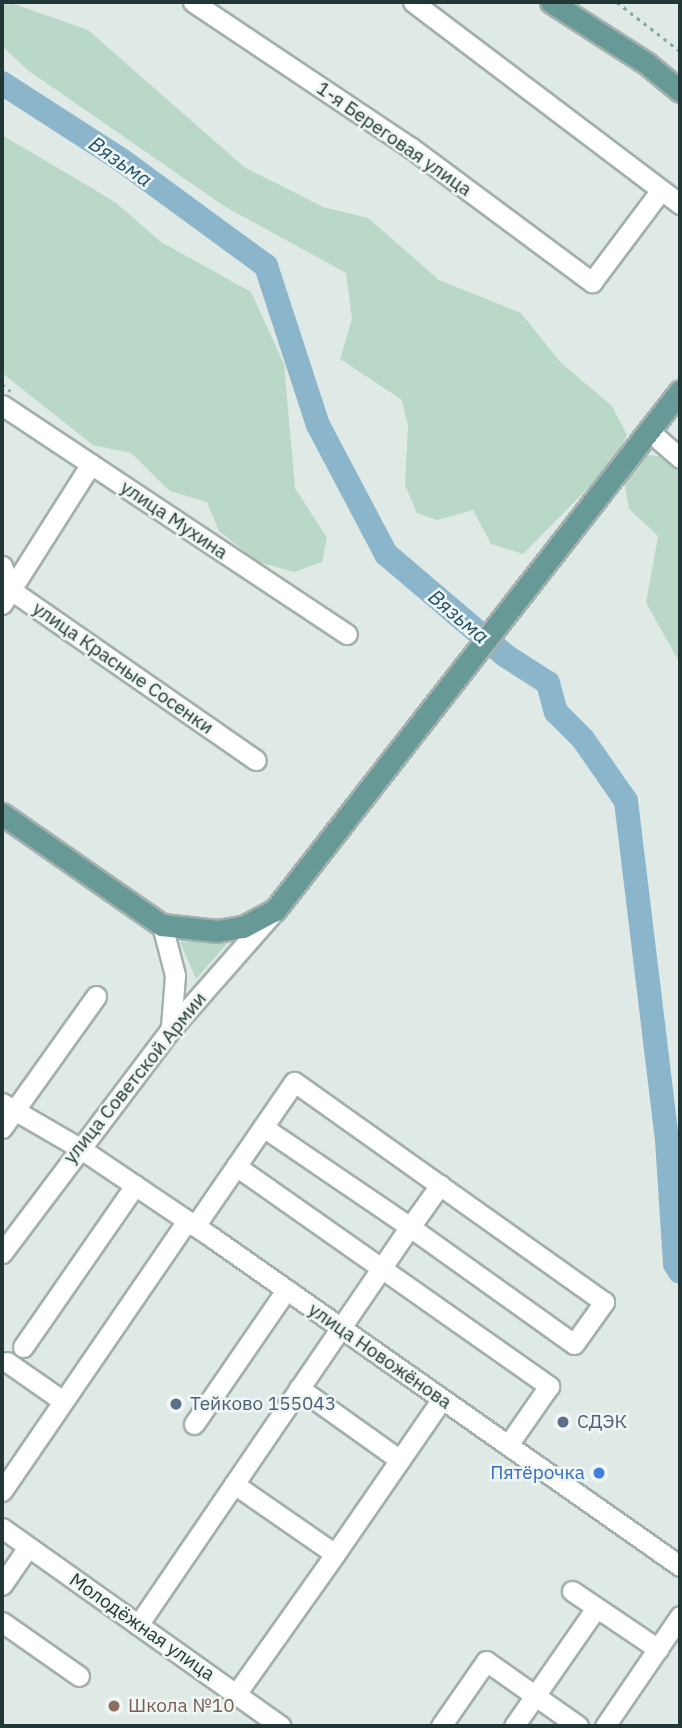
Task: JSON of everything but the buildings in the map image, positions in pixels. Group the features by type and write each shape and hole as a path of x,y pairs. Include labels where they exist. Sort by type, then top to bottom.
{"main road":[{"path":"551,2 680,91"},
{"path":"2,814 162,925 217,931 243,927 275,909 506,618 680,391"}],"street":[{"name":"1-я Береговая улица","path":"193,2 410,147 592,282 661,190"},
{"path":"413,2 680,204"},
{"name":"улица Мухина","path":"2,405 347,634"},
{"path":"649,431 680,458"},
{"path":"6,597 91,464"},
{"path":"2,566 6,597"},
{"name":"улица Красные Сосенки","path":"6,597 256,760"},
{"name":"улица Советской Армии","path":"2,1253 78,1147 170,1030 275,909"},
{"path":"162,925 175,975 177,998 170,1030"},
{"path":"2,1128 8,1107 96,996"},
{"path":"2,1491 63,1401 191,1223 236,1166 294,1082 604,1302 574,1345 410,1227 263,1127"},
{"name":"улица Новожёнова","path":"8,1107 78,1147 191,1223 680,1566"},
{"path":"236,1166 549,1386 508,1445"},
{"path":"23,1347 135,1185"},
{"path":"138,1625 440,1185"},
{"path":"194,1424 286,1290"},
{"path":"4,1363 63,1401"},
{"path":"299,1388 400,1460"},
{"path":"236,1694 442,1399"},
{"path":"234,1484 335,1554"},
{"name":"Молодёжная улица","path":"2,1528 281,1726"},
{"path":"2,1585 28,1547"},
{"path":"572,1591 657,1649"},
{"path":"514,1726 596,1608"},
{"path":"605,1726 680,1616"},
{"path":"2,1622 79,1676"},
{"path":"441,1726 486,1661 578,1726"}],"path":[{"path":"617,2 680,51"}],"green space":[{"path":"14,4 88,30 244,167 323,207 368,218 439,280 521,313 561,363 612,406 627,435 613,463 523,554 491,544 473,510 437,520 417,513 405,485 408,426 402,400 340,359 352,319 346,273 224,206 29,71 2,46 2,5"},
{"path":"2,135 115,202 161,242 251,292 284,364 295,488 327,538 322,562 294,572 258,562 219,531 207,502 170,491 131,453 93,445 2,373"},
{"path":"638,453 663,457 680,473 680,663 646,603 658,536 629,509 625,486"},
{"path":"232,938 196,979 180,942"}],"waterway":[{"name":"Вязьма","path":"2,83 120,159 266,266 318,425 386,554 506,656 548,683 556,712 583,739 626,801 667,1140 675,1264 680,1272"}],"place":[{"name":"Тейково 155043","path":"176,1404"},
{"name":"СДЭК","path":"563,1422"},
{"name":"Пятёрочка","path":"599,1473"},
{"name":"Школа №10","path":"114,1706"}]}
